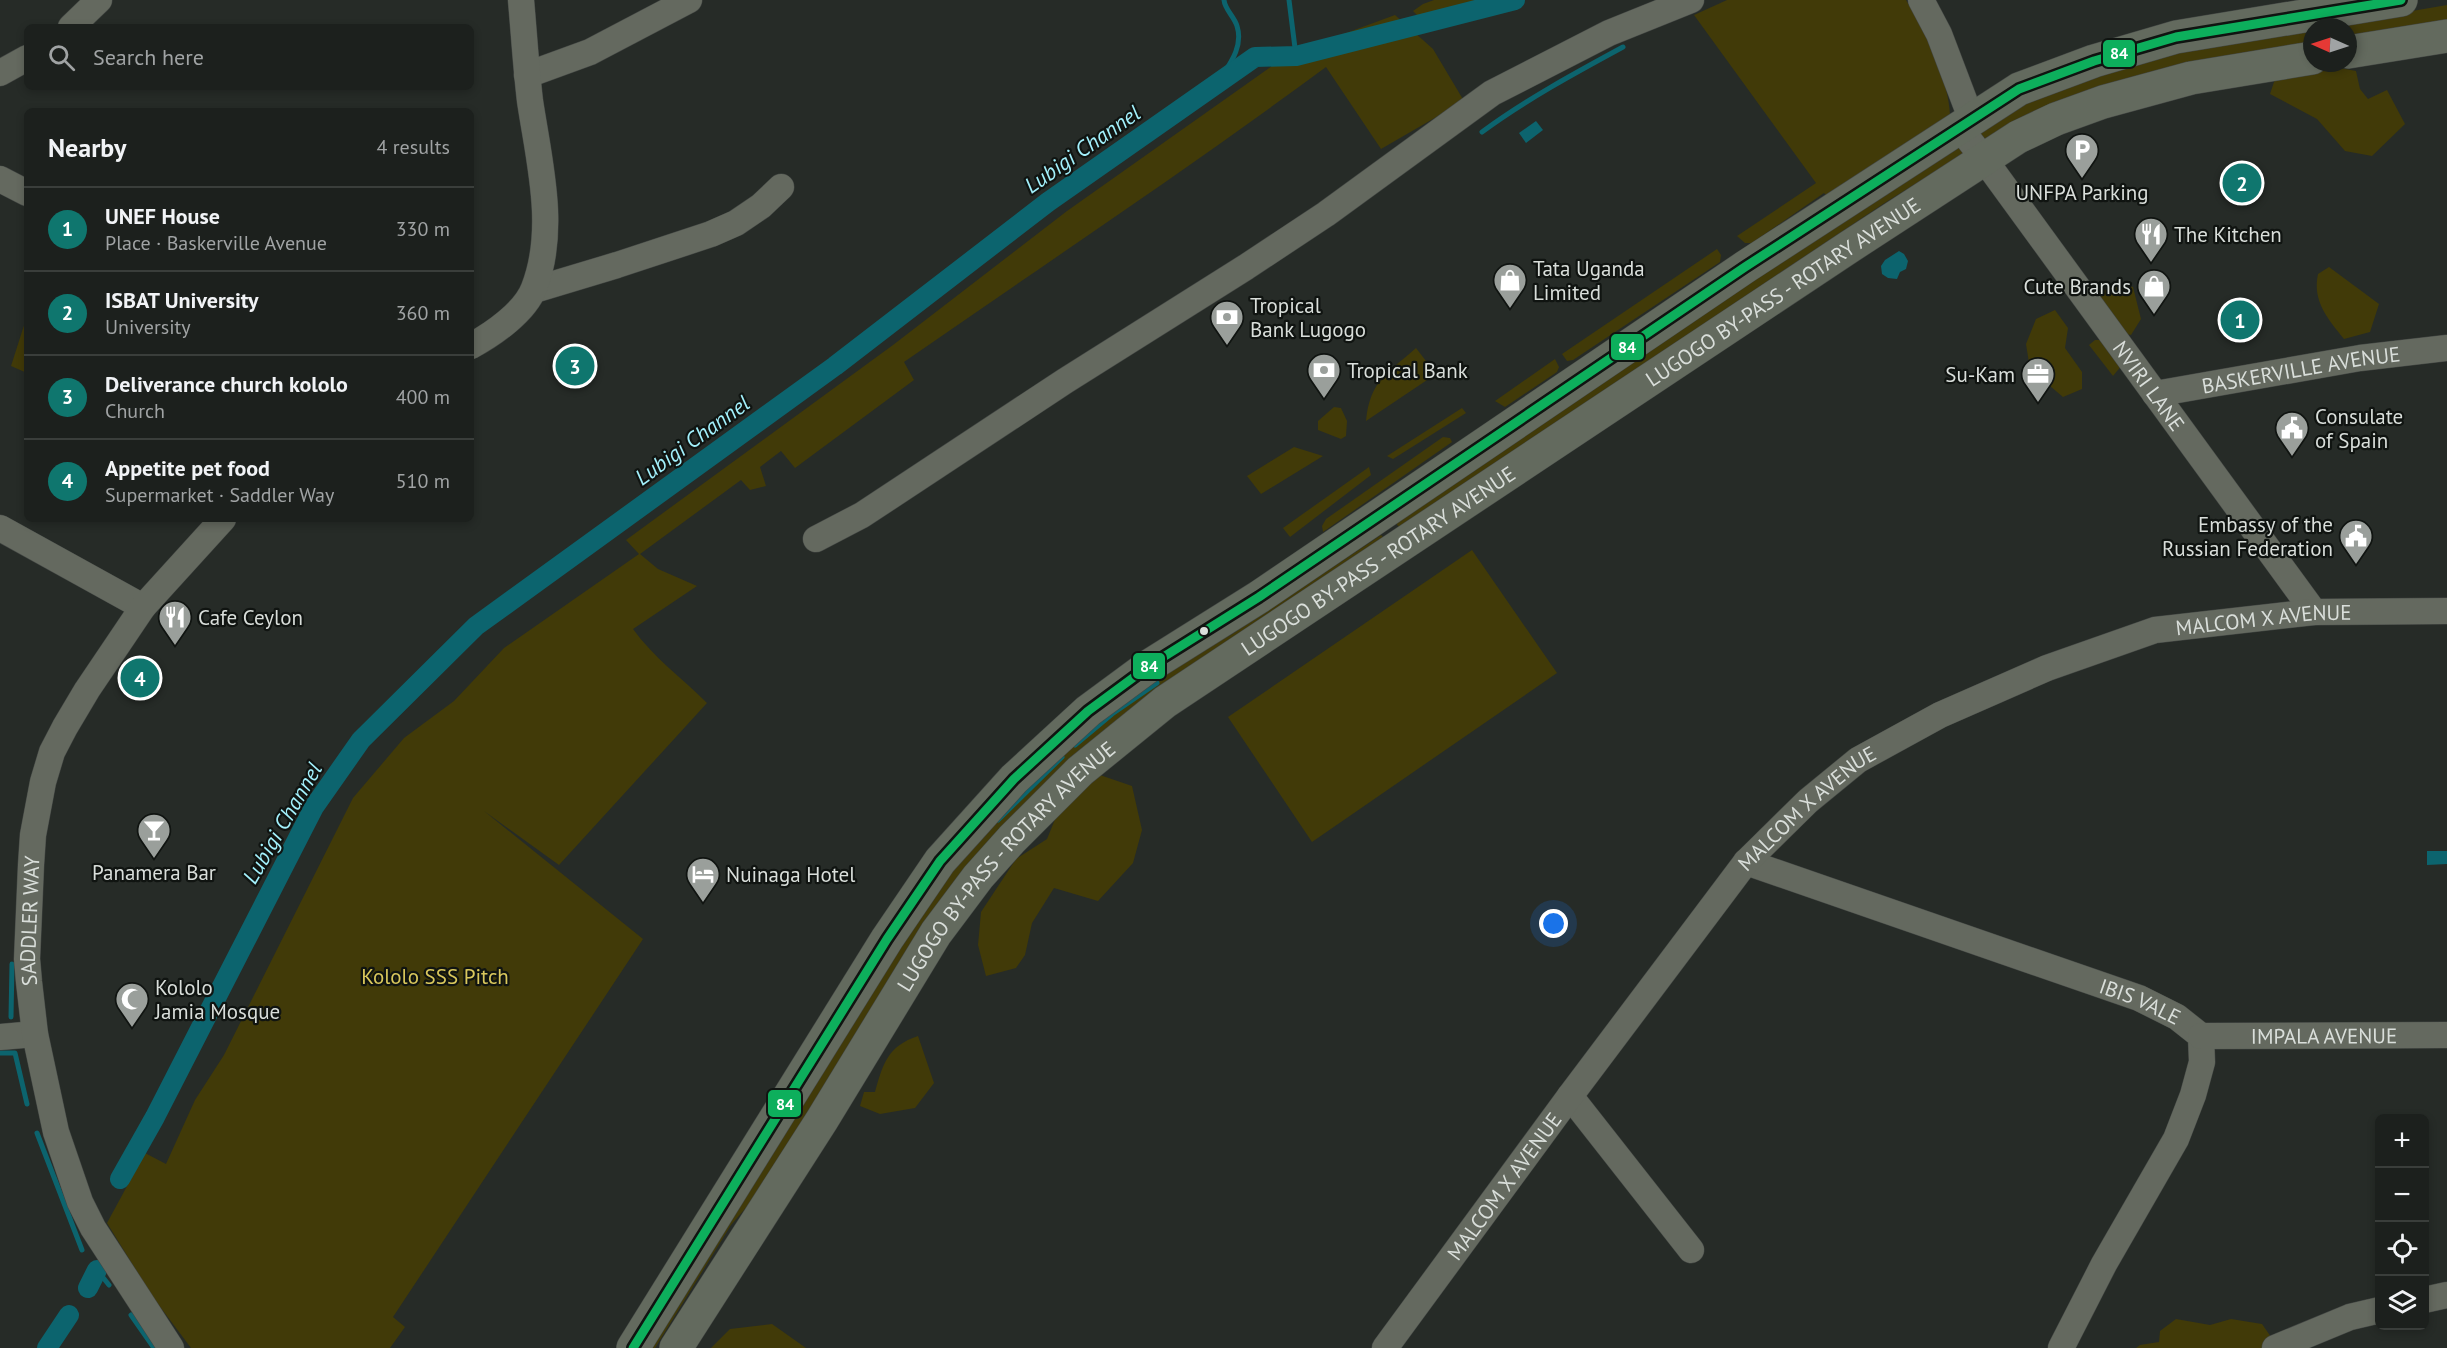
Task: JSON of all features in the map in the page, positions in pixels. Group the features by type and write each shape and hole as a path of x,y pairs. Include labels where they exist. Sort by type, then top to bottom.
{"main road":[{"name":"LUGOGO BY-PASS - ROTARY AVENUE","path":"633,1348 880,949 955,843 1014,779 1088,711 1149,666 1259,597 1735,273 2019,89 2094,61 2176,37 2401,0"},
{"path":"2357,51 2447,36"},
{"name":"LUGOGO BY-PASS - ROTARY AVENUE","path":"676,1348 816,1130 936,933 978,877 1012,838 1080,771 1165,702 2018,137 2056,119 2103,102 2190,78 2303,59"},
{"path":"1374,519 1385,522 1392,529 1399,547"}],"street":[{"path":"74,24 99,0"},
{"path":"474,344 498,330 534,290 543,257 545,210 527,75 521,0"},
{"path":"527,75 590,52 689,0"},
{"path":"816,539 862,516 1065,381 1246,267 1326,214 1492,93 1609,33 1691,0"},
{"name":"NVIRI LANE","path":"1921,0 1939,34 1966,105 1966,123 1984,159 2314,612"},
{"path":"0,73 24,60"},
{"path":"0,179 24,191"},
{"path":"534,290 617,266 711,234 736,223 761,206 781,187"},
{"name":"BASKERVILLE AVENUE","path":"2155,394 2361,358 2447,348"},
{"name":"SADDLER WAY","path":"171,1348 106,1250 80,1202 56,1132 35,1034 27,958 28,914 33,836 43,783 52,752 87,690 143,607 220,522"},
{"path":"0,528 143,607"},
{"name":"MALCOM X AVENUE","path":"1385,1348 1746,861 1808,801 1858,760 1940,715 2025,677 2155,630 2314,612 2447,611"},
{"name":"IBIS VALE","path":"1746,861 2139,998 2177,1017 2201,1036 2202,1062 2193,1095 2176,1139 2104,1264 2061,1348"},
{"path":"0,1037 35,1034"},
{"name":"IMPALA AVENUE","path":"2201,1036 2447,1035"},
{"path":"1570,1096 1691,1250"},
{"path":"2429,1299 2447,1295"},
{"path":"2275,1348 2350,1317 2375,1311"}],"green space":[{"path":"1434,0 1517,0 1469,17 1424,22 1413,11"},
{"path":"1727,0 1906,0 1928,40 1940,71 1949,101 1950,115 1827,196 1824,193 1752,243 1745,243 1737,236 1816,183 1694,15"},
{"path":"2447,5 2447,23 2357,38 2357,20"},
{"name":"Kololo SSS Pitch","path":"1395,15 1433,49 1464,101 1381,149 1326,67 1169,179 904,362 914,380 795,468 781,451 760,467 766,486 750,490 741,480 640,554 658,569 697,586 633,629 659,658 707,703 559,865 484,811 643,939 393,1317 405,1327 390,1348 191,1348 152,1296 107,1223 145,1153 166,1164 195,1100 224,1055 353,798 404,738 454,701 504,648 639,554 626,540 893,345 1067,211 1289,54"},
{"path":"2303,29 2303,48 1987,140 1981,135 1977,124 2029,97 2209,43"},
{"path":"2303,68 2303,72 2356,72 2360,89 2368,99 2387,90 2405,124 2372,156 2345,151 2317,119 2270,94 2275,79"},
{"path":"1957,146 1962,148 1963,154 1883,204 1732,305 1652,365 1402,530 1389,516"},
{"path":"1717,249 1721,255 1720,262 1573,360 1567,361 1562,354"},
{"path":"2329,267 2379,304 2370,332 2344,339 2327,317 2319,301 2317,284 2318,274"},
{"path":"2122,285 2133,287 2141,319 2131,335 2121,333 2099,298 2100,291"},
{"path":"2055,310 2068,328 2065,348 2082,372 2082,389 2063,397 2030,369 2026,344 2036,319"},
{"path":"24,325 24,372 11,366"},
{"path":"2095,340 2101,340 2122,365 2113,376 2089,345"},
{"path":"1416,348 1436,374 1366,421 1368,407 1376,386 1389,371"},
{"path":"1555,359 1559,367 1557,372 1505,407 1495,401"},
{"path":"1334,407 1341,408 1347,421 1346,436 1341,439 1318,430 1318,421"},
{"path":"1462,408 1466,413 1393,459 1387,456"},
{"path":"1443,437 1450,438 1452,442 1323,532 1322,526 1326,519"},
{"path":"1294,447 1323,456 1261,494 1247,476"},
{"path":"1369,467 1371,475 1290,537 1283,528"},
{"path":"1381,535 1384,538 1070,764 763,1188 731,1225 655,1348 645,1348 936,885 1043,766 1185,655 1229,636"},
{"path":"1472,550 1557,673 1312,842 1228,717"},
{"path":"1097,774 1132,786 1142,830 1133,863 1098,901 1054,888 1032,923 1025,955 1016,968 986,976 978,945 981,912 1016,859 1047,839 1060,807"},
{"path":"918,1036 934,1083 915,1108 880,1114 860,1106 864,1092 875,1092 884,1064 893,1050"},
{"path":"2176,1319 2210,1325 2231,1319 2262,1324 2271,1337 2266,1348 2136,1348 2140,1345 2159,1342 2160,1331"},
{"path":"772,1324 806,1348 711,1348 730,1329"}],"water":[{"path":"1536,121 1543,130 1526,143 1519,133"},
{"path":"1899,251 1908,261 1906,269 1900,272 1897,279 1888,278 1882,274 1881,266 1885,260"},
{"path":"2427,851 2447,851 2447,864 2427,865"}],"waterway":[{"path":"1217,84 1234,56 1239,34 1224,0"},
{"path":"1289,0 1296,56"},
{"name":"Lubigi Channel","path":"120,1179 155,1117 314,807 361,740 476,626 835,366 1048,202 1255,57 1296,56 1515,0"},
{"path":"1482,132 1534,97 1623,47"},
{"path":"1075,745 1112,714 1157,683"},
{"path":"998,820 1062,757"},
{"path":"11,1017 12,964"},
{"path":"0,1053 15,1053 27,1104"},
{"path":"37,1133 82,1250"},
{"path":"97,1270 109,1285"},
{"path":"88,1288 97,1270"},
{"name":"Lubigi Channel","path":"47,1348 69,1315"},
{"path":"131,1315 154,1348"}],"transit line":[{"name":"84","path":"633,1348 887,939 940,861 1014,779 1088,711 1149,666 1259,597 1745,267 2019,89 2094,61 2176,37 2401,0"}],"place":[{"name":"UNFPA Parking","path":"2082,179"},
{"name":"ISBAT University","path":"2242,183"},
{"name":"The Kitchen","path":"2151,263"},
{"name":"Tata Uganda Limited","path":"1510,309"},
{"name":"Cute Brands","path":"2154,315"},
{"name":"UNEF House","path":"2240,320"},
{"name":"Tropical Bank Lugogo","path":"1227,346"},
{"name":"Deliverance church kololo","path":"575,366"},
{"name":"Tropical Bank","path":"1324,399"},
{"name":"Su-Kam","path":"2038,403"},
{"name":"Consulate of Spain","path":"2292,457"},
{"name":"Embassy of the Russian Federation","path":"2356,565"},
{"name":"Cafe Ceylon","path":"175,646"},
{"name":"Appetite pet food","path":"140,678"},
{"name":"Panamera Bar","path":"154,859"},
{"name":"Nuinaga Hotel","path":"703,903"},
{"name":"Kololo Jamia Mosque","path":"132,1028"}]}
